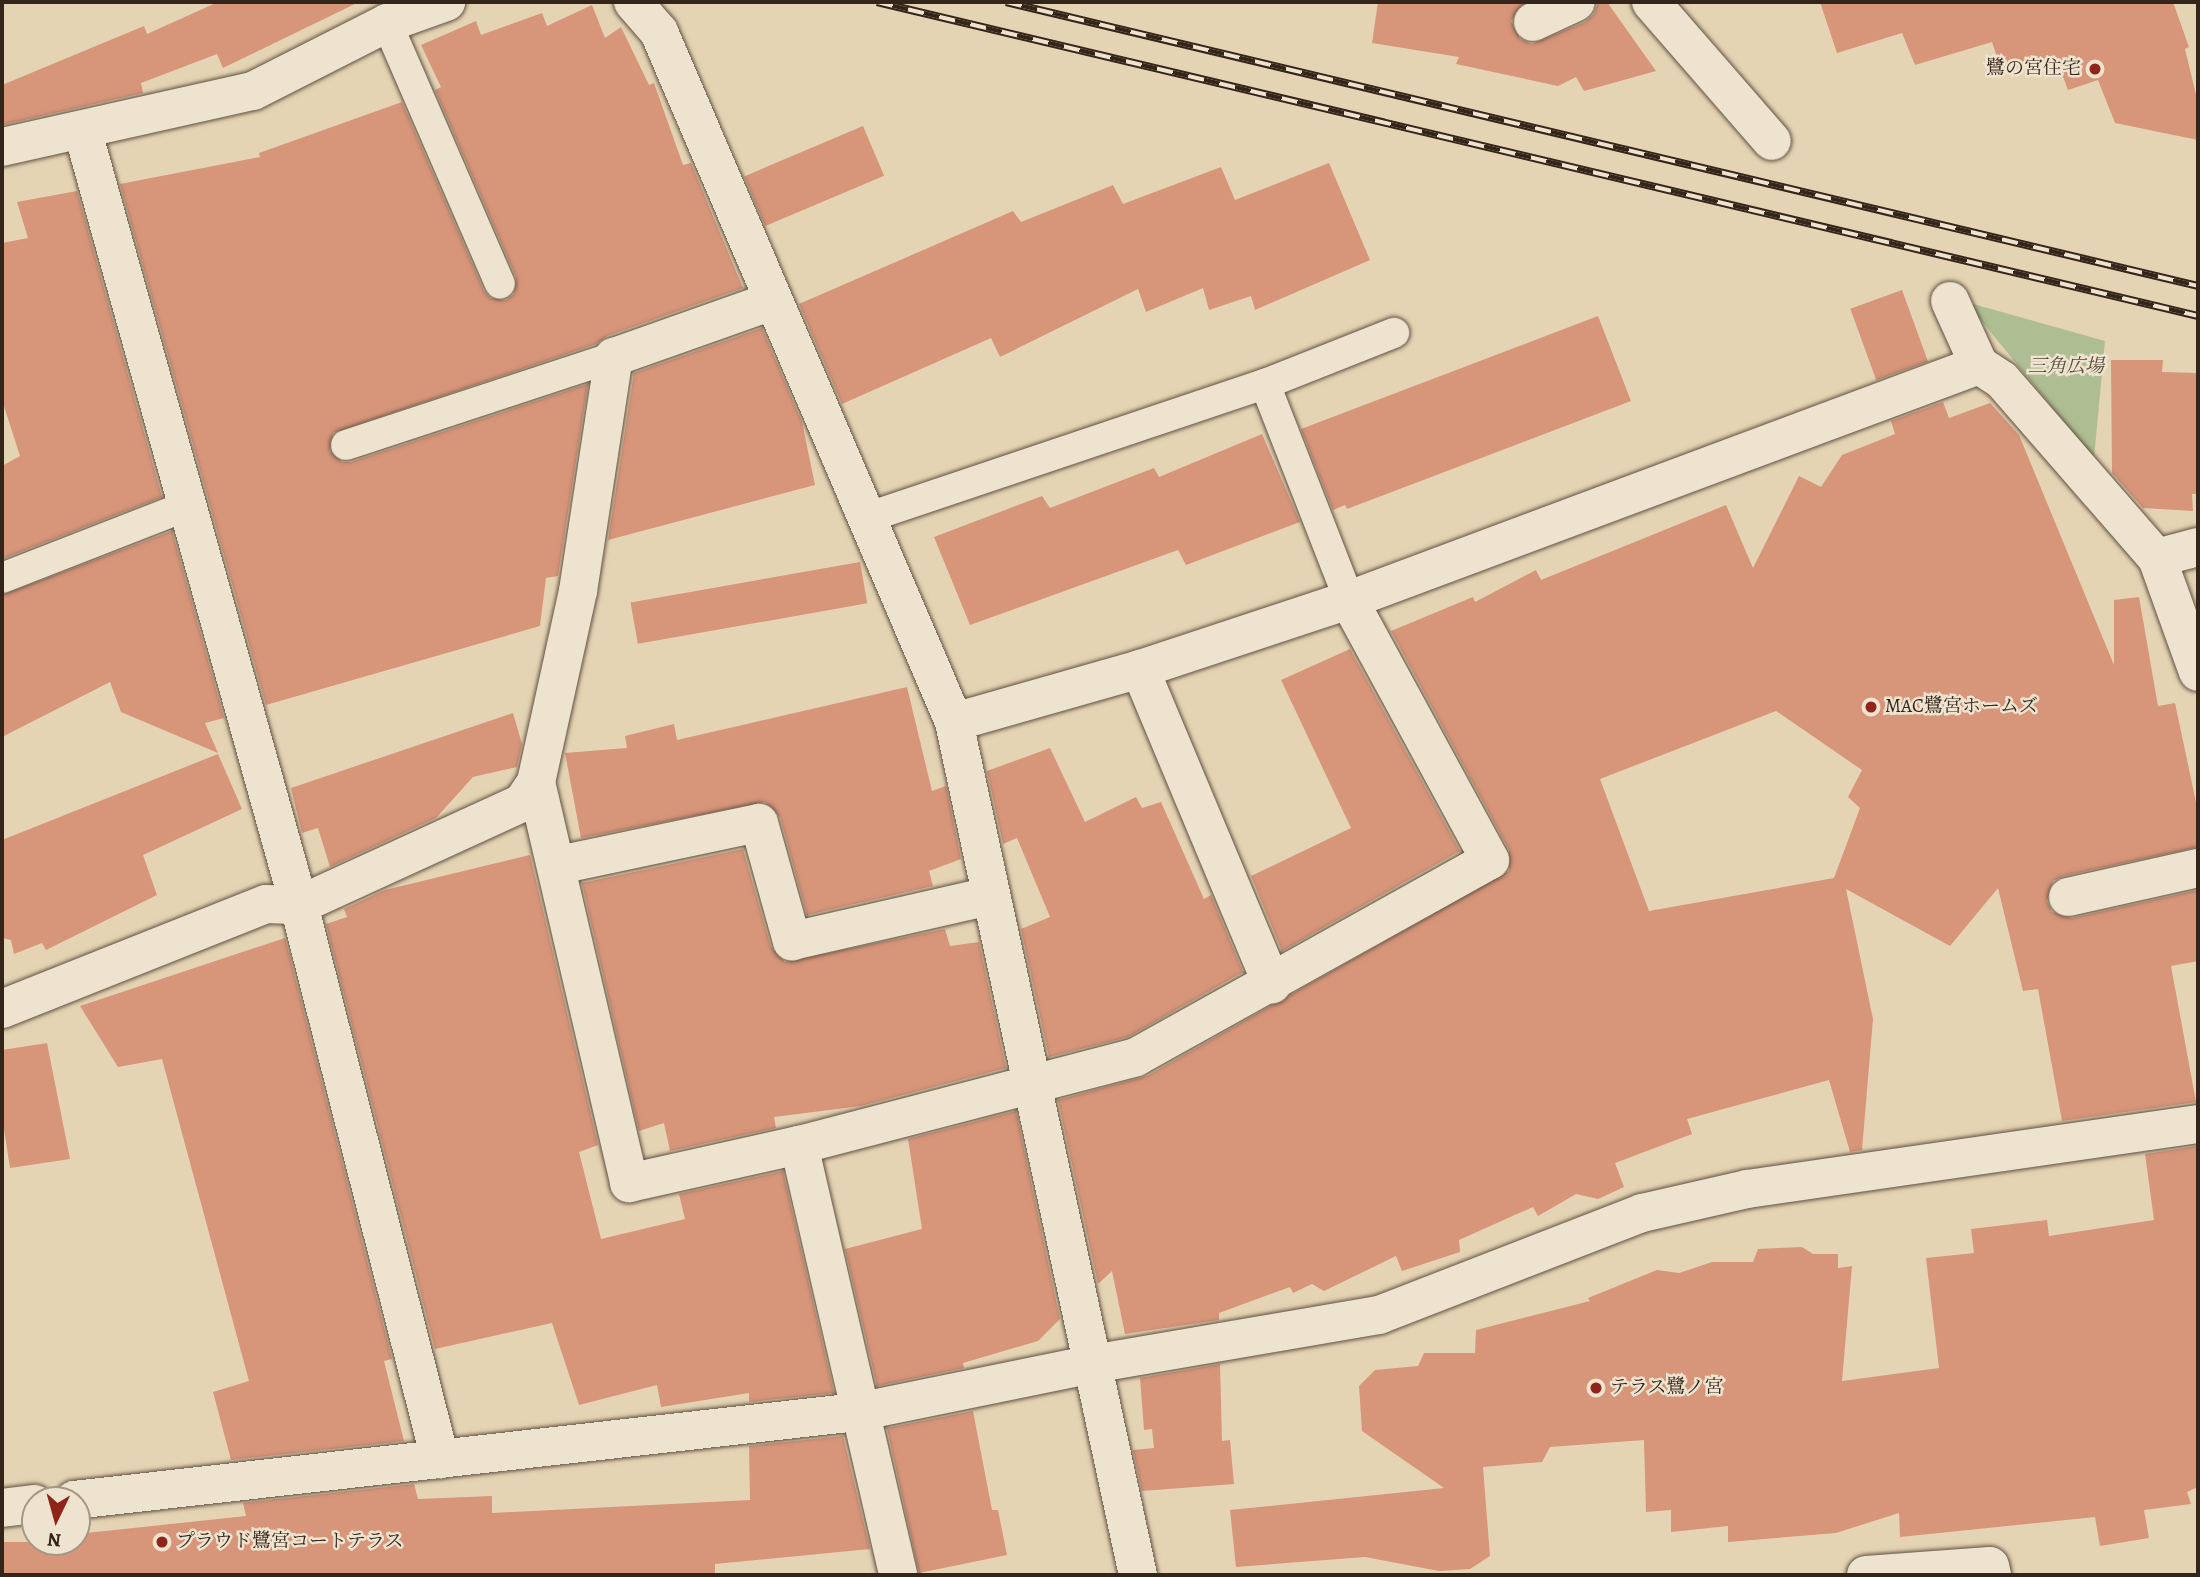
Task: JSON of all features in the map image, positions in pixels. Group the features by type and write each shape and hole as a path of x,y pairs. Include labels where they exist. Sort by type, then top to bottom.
{"street":[{"path":"2,147 83,132 253,91 387,23 446,2"},
{"path":"633,2 659,32 954,722 1138,1575"},
{"path":"1533,22 1576,2"},
{"path":"1651,2 1772,141"},
{"path":"83,132 299,905 440,1459"},
{"path":"2,1009 266,904 299,905 522,803 536,782 578,591 614,357 772,301"},
{"path":"1950,301 1979,365 2002,380 2157,558 2198,672"},
{"path":"954,722 1140,669 1349,600 1979,365"},
{"path":"2157,558 2198,547"},
{"path":"536,782 559,865 629,1183 799,1145 1032,1086 1136,1056 1272,984 1490,860 1349,600"},
{"path":"1140,669 1272,984"},
{"path":"559,865 759,823 792,941 990,896"},
{"path":"2068,897 2198,868"},
{"path":"91,1498 857,1412 1092,1364 1379,1315 1642,1213 1746,1189 2198,1124"},
{"path":"799,1145 857,1412 898,1575"},
{"path":"2,1508 21,1506"},
{"path":"1866,1575 1990,1566 1992,1575"}],"lane":[{"path":"387,23 500,284"},
{"path":"866,519 1265,384 1394,333"},
{"path":"346,445 614,357"},
{"path":"1265,384 1349,600"},
{"path":"2,578 187,506"}],"green space":[{"name":"三角広場","path":"1966,302 2105,341 2094,458"}],"building":[{"path":"218,2 359,2 223,68 217,54 141,83 143,93 2,125 2,85 144,26 147,34"},
{"path":"1378,2 1525,2 1511,21 1520,39 1532,44 1585,22 1594,14 1598,2 1607,2 1656,71 1584,91 1576,77 1558,86 1456,64 1459,57 1372,43"},
{"name":"鷺の宮住宅","path":"1820,2 2173,2 2189,47 2185,49 2198,103 2198,140 2115,123 2098,80 2068,90 2055,55 2002,72 1992,42 1915,65 1902,33 1837,53"},
{"path":"592,5 605,38 621,27 649,85 654,83 683,165 691,163 743,288 607,336 596,344 333,433 330,451 342,462 351,462 588,384 558,576 546,578 540,626 266,705 120,184 260,157 259,153 402,102 484,291 490,298 506,300 514,294 516,277 435,90 441,87 421,45 476,21 481,35 542,13 547,26"},
{"path":"863,126 884,176 765,226 744,176"},
{"path":"1329,163 1370,260 1255,310 1251,296 1209,310 1203,288 1146,312 1138,289 1000,357 991,338 842,404 799,304 1013,211 1021,222 1113,185 1123,204 1221,167 1235,200"},
{"path":"77,191 162,497 2,559 2,466 20,456 2,400 2,243 28,238 17,202"},
{"path":"1902,290 1928,361 1876,380 1850,309"},
{"path":"1598,316 1631,401 1347,509 1345,505 1333,510 1301,429"},
{"path":"762,328 802,422 815,485 608,540 634,373"},
{"path":"2111,360 2163,360 2162,372 2198,373 2198,494 2192,494 2193,511 2143,508 2112,473"},
{"path":"1943,402 1949,418 1990,403 2019,435 2114,665 2114,600 2139,597 2158,706 2175,703 2197,807 2198,847 2063,876 2053,881 2047,901 2052,912 2072,918 2198,890 2198,961 2171,966 2196,1102 2062,1121 2038,989 2023,991 1998,888 1950,946 1846,889 1873,1019 1862,1150 1850,1152 1829,1080 1687,1119 1692,1134 1615,1163 1624,1187 1598,1199 1576,1194 1538,1216 1533,1207 1459,1240 1460,1252 1402,1271 1396,1256 1324,1291 1312,1284 1293,1293 1290,1287 1219,1313 1219,1320 1125,1334 1112,1271 1098,1284 1058,1100 1147,1076 1509,871 1509,850 1391,631 1473,597 1475,602 1536,570 1541,580 1726,505 1753,568 1799,476 1821,487 1842,455 1895,434 1891,421","holes":["1776,711 1862,770 1848,797 1860,808 1834,878 1649,911 1600,779"]},
{"path":"1262,434 1300,522 1186,565 1178,550 970,625 934,537 1042,496 1050,508 1154,468 1159,477"},
{"path":"172,531 224,718 205,723 218,753 121,712 110,682 2,737 2,595"},
{"path":"860,562 867,603 638,644 631,602"},
{"path":"1350,649 1460,851 1282,951 1251,876 1351,828 1281,680"},
{"path":"907,687 932,791 946,786 961,859 929,871 933,886 807,915 780,817 765,802 581,838 565,753 627,748 625,736 674,724 677,740"},
{"path":"513,713 522,744 517,767 473,777 436,818 330,867 318,828 302,833 291,788"},
{"path":"1050,748 1085,822 1136,797 1142,808 1161,802 1204,899 1211,895 1243,972 1128,1037 1049,1057 1021,929 1050,917 1017,838 1003,844 987,771"},
{"path":"218,754 242,809 143,855 157,895 46,950 42,943 14,954 11,940 2,938 2,840"},
{"path":"743,849 771,947 785,962 945,929 950,946 979,942 1006,1068 861,1106 774,1117 776,1128 670,1151 664,1123 639,1131 582,883"},
{"path":"530,855 598,1145 579,1152 601,1239 685,1219 679,1194 783,1171 834,1393 749,1402 749,1393 661,1407 657,1385 579,1405 552,1323 435,1349 326,924 347,917 344,909 385,890"},
{"path":"285,938 392,1359 384,1361 404,1441 231,1460 213,1392 249,1381 162,1059 118,1067 80,1006"},
{"path":"47,1043 70,1159 10,1168 2,1116 2,1050"},
{"path":"1016,1111 1060,1319 1038,1341 963,1363 964,1368 877,1386 845,1249 922,1229 908,1139"},
{"path":"2198,1146 2198,1487 2187,1492 2191,1504 2144,1510 2149,1538 2100,1546 2095,1517 1900,1537 1899,1513 1836,1533 1728,1542 1728,1526 1671,1532 1671,1510 1646,1512 1644,1440 1550,1447 1542,1462 1483,1467 1490,1556 1470,1569 1439,1571 1365,1557 1236,1567 1230,1510 1444,1488 1362,1431 1359,1386 1375,1370 1418,1366 1424,1353 1475,1353 1476,1330 1590,1301 1588,1298 1657,1270 1679,1273 1712,1262 1753,1262 1758,1249 1802,1247 1813,1254 1838,1254 1838,1268 1852,1266 1842,1381 1939,1368 1926,1258 1974,1253 1971,1229 2047,1220 2049,1236 2154,1220 2145,1154"},
{"path":"1220,1364 1222,1441 1230,1440 1234,1484 1142,1491 1133,1450 1154,1448 1152,1429 1144,1430 1140,1378"},
{"path":"973,1411 992,1510 998,1510 1007,1555 919,1573 887,1428"},
{"path":"843,1436 870,1549 715,1564 715,1575 2,1575 2,1542 21,1542 21,1556 91,1556 91,1533 246,1516 243,1503 414,1484 418,1499 492,1496 492,1513 750,1500 749,1446"}],"railway":[{"path":"877,2 2198,316"},
{"path":"1006,2 2198,286"}],"place":[{"name":"鷺の宮住宅","path":"2095,69"},
{"name":"MAC鷺宮ホームズ","path":"1871,707"},
{"name":"テラス鷺ノ宮","path":"1596,1388"},
{"name":"プラウド鷺宮コートテラス","path":"162,1542"}]}
